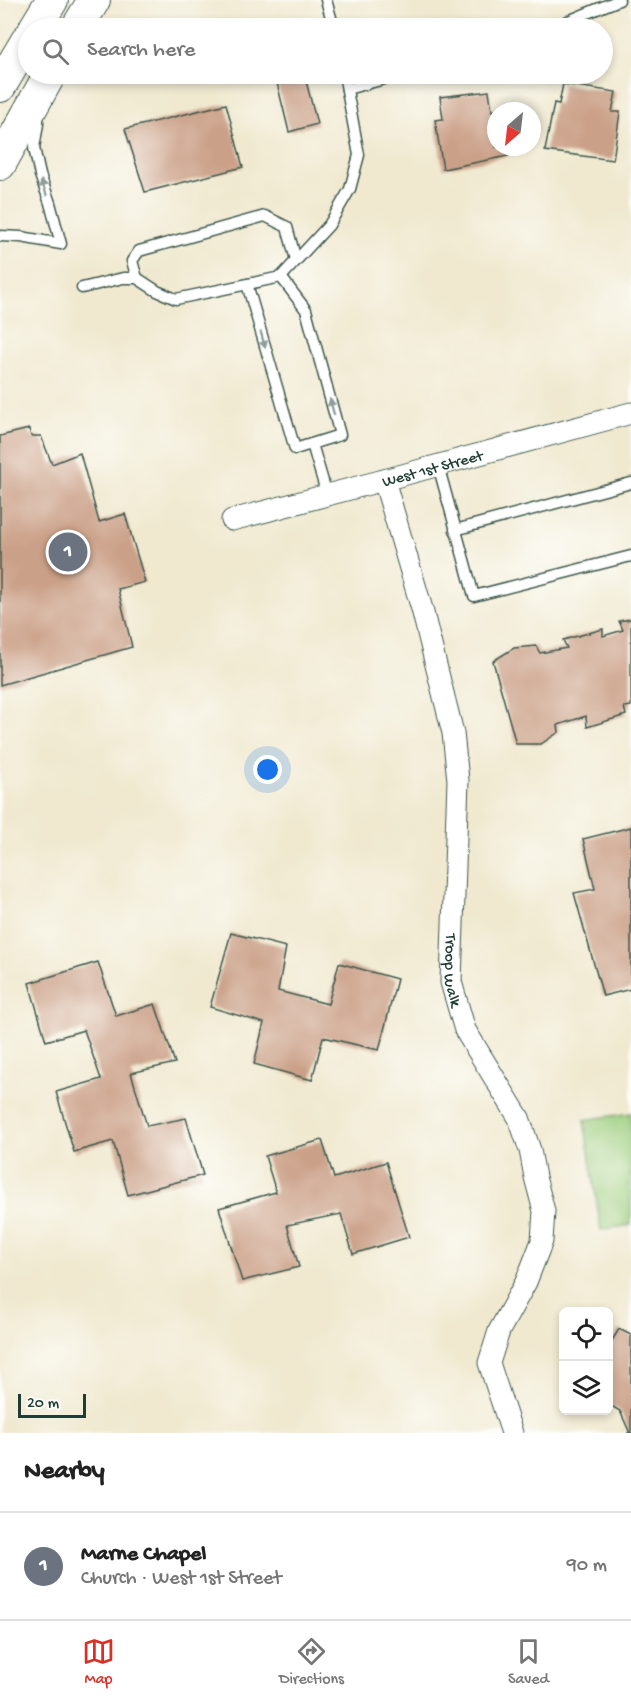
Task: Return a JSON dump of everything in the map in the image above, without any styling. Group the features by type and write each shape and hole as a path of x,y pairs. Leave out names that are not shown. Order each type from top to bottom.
{"main road":[{"path":"41,18 52,0"},
{"path":"83,18 94,0"},
{"path":"0,86 18,56"},
{"path":"0,164 43,86"}],"street":[{"name":"West 1st Street","path":"232,519 631,412"},
{"name":"Troop Walk","path":"384,480 422,609 453,733 458,780 451,982 465,1030 519,1118 530,1150 544,1211 542,1240 526,1282 499,1331 489,1363 512,1433"}],"lane":[{"path":"326,0 331,18"},
{"path":"574,18 618,0"},
{"path":"82,288 123,278 136,278 176,299 281,277 329,225 350,189 359,155 346,84"},
{"path":"347,89 366,84"},
{"path":"0,236 61,244 34,148 43,86"},
{"path":"136,278 132,261 139,251 265,216 287,227 296,260"},
{"path":"247,284 295,449 340,435 306,310 281,277"},
{"path":"312,444 327,495"},
{"path":"438,465 474,596 631,556"},
{"path":"455,530 631,483"}],"green space":[{"path":"631,1113 631,1225 601,1230 584,1120"}],"building":[{"path":"277,84 307,84 317,124 289,132"},
{"path":"563,84 616,92 612,112 620,112 613,160 545,151 554,103 559,104"},
{"path":"489,91 491,102 487,102 487,156 508,156 443,169 435,120 443,119 440,97"},
{"path":"226,104 243,167 145,192 125,129"},
{"path":"29,429 31,436 41,436 52,464 80,453 99,522 125,514 145,582 118,589 132,647 0,685 0,436"},
{"path":"631,619 631,706 624,707 626,715 587,727 586,716 558,725 559,732 541,744 516,744 493,661 514,648 536,646 540,653 567,648 563,640 603,629 603,636 623,630 619,621"},
{"path":"631,827 631,989 603,996 574,893 595,889 583,839"},
{"path":"231,933 286,947 278,991 328,1004 339,963 397,979 379,1050 323,1037 312,1080 254,1064 264,1023 210,1007"},
{"path":"98,962 116,1016 155,1004 175,1063 131,1073 147,1126 186,1118 203,1175 128,1195 113,1141 74,1152 56,1092 101,1079 84,1030 46,1041 29,983"},
{"path":"322,1140 334,1178 386,1162 409,1237 353,1254 341,1214 287,1225 299,1267 242,1281 219,1208 276,1192 265,1156"},
{"path":"619,1329 631,1335 631,1433 628,1433 620,1411 613,1407 613,1339"}],"place":[{"name":"Marne Chapel","path":"68,552"}]}
